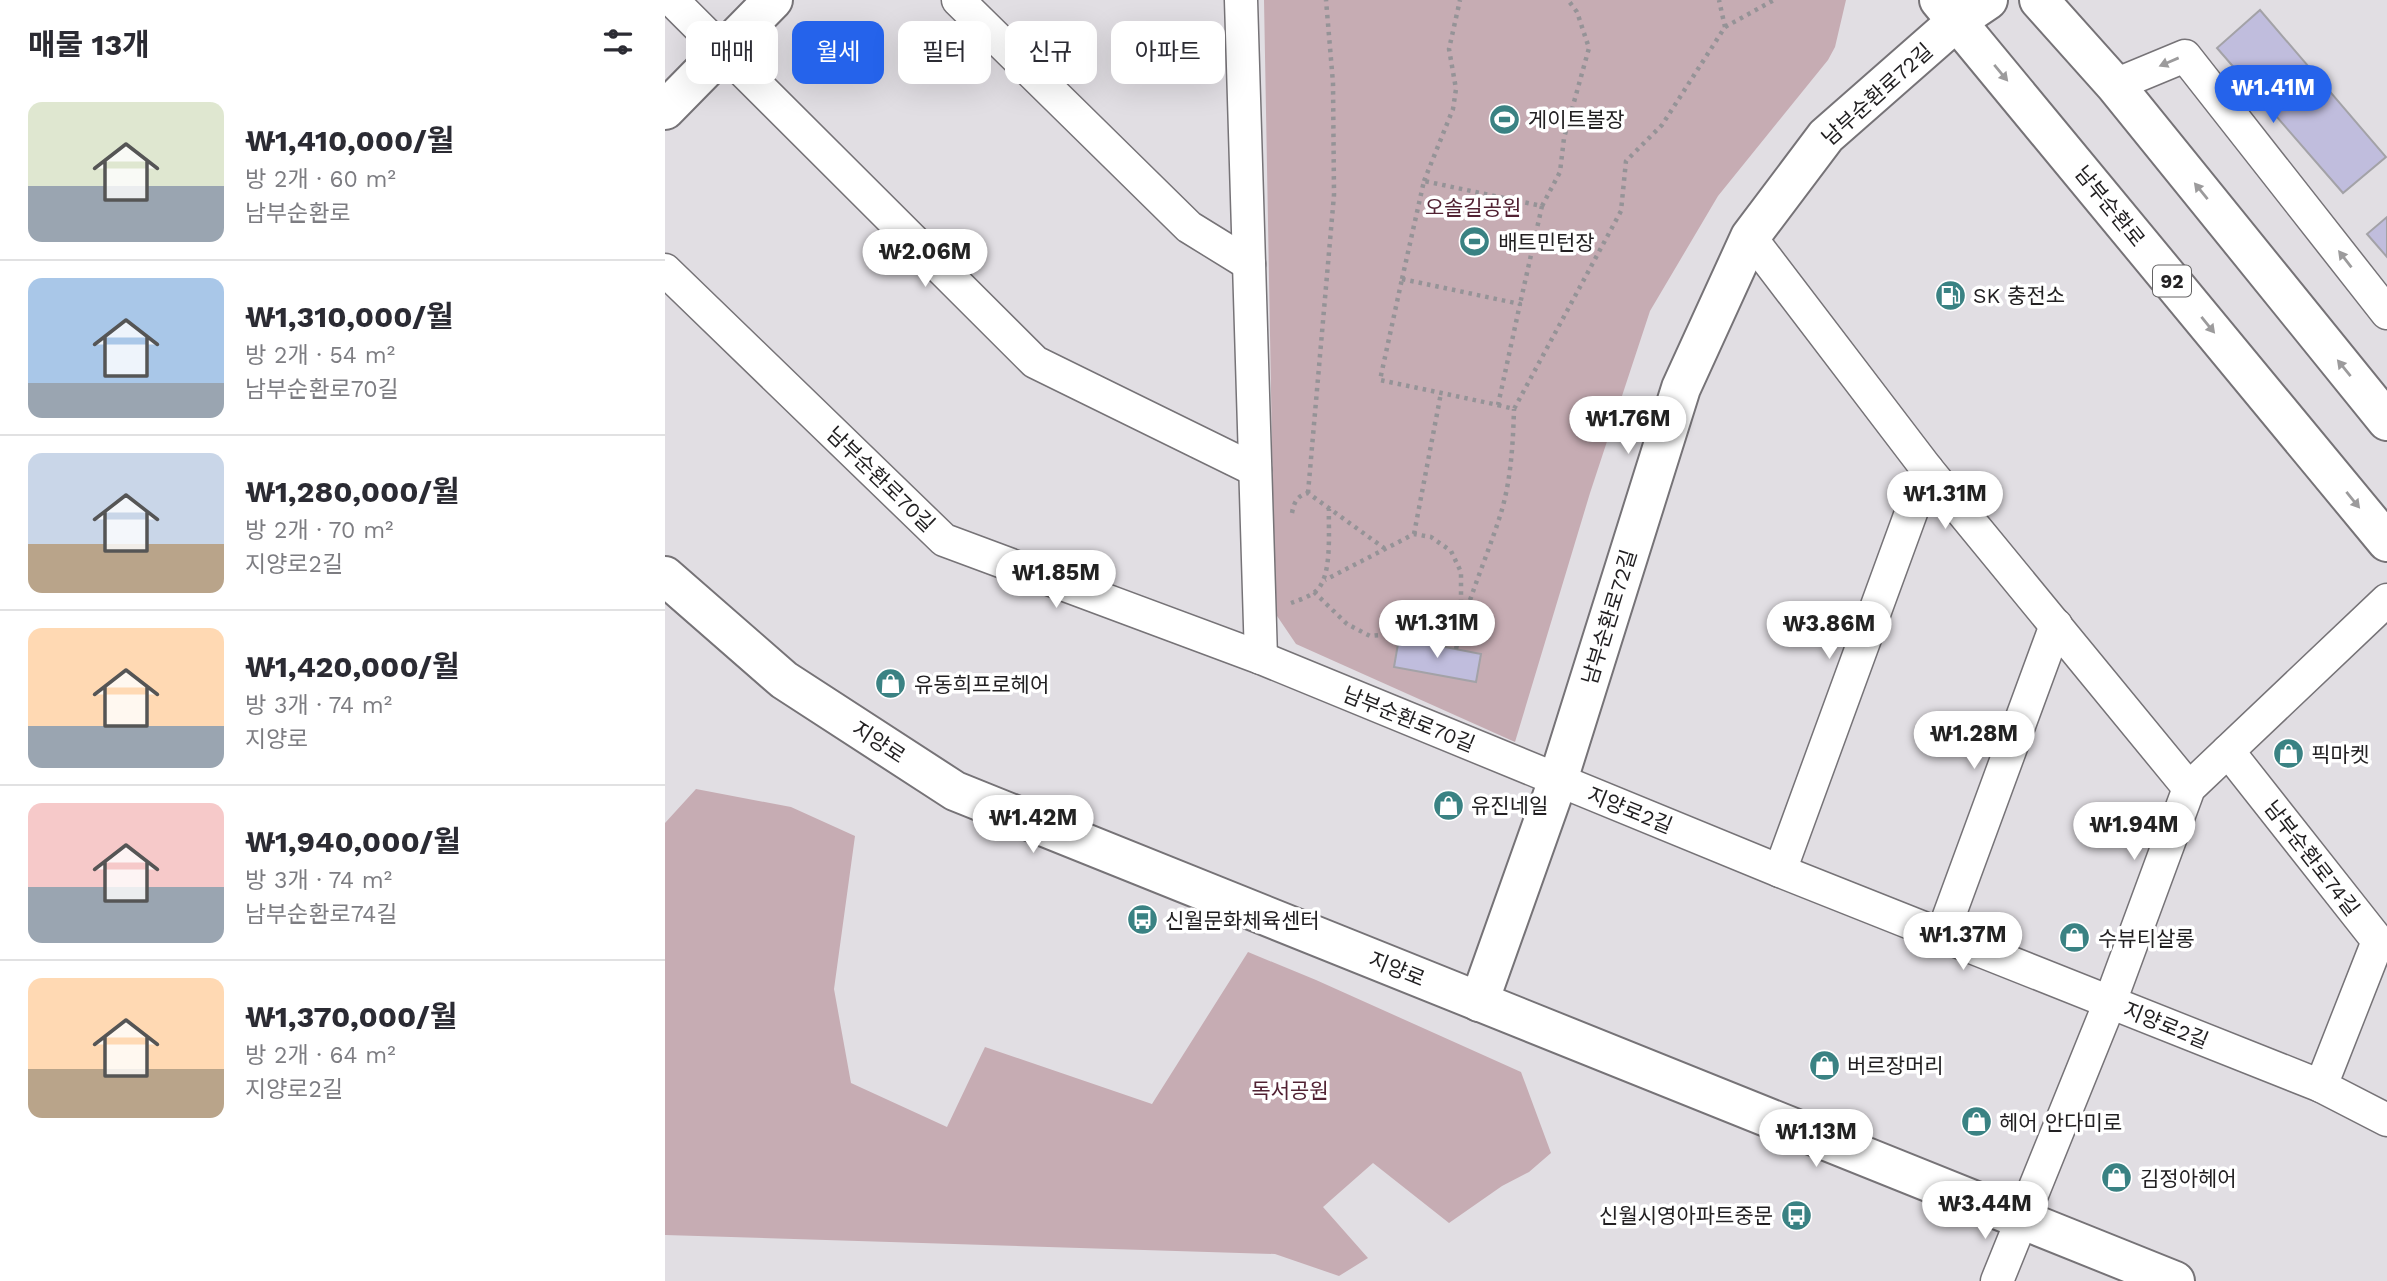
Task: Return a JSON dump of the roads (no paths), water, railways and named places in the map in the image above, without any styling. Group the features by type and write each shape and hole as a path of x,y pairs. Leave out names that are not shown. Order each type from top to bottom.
{"main road":[{"path":"752,21 773,0"},
{"path":"2039,0 2115,85 2387,421"},
{"name":"남부순환로72길","path":"1479,1002 1558,780 1681,388 1750,237 1826,136 1961,7"},
{"name":"남부순환로","path":"1961,7 2387,542"},
{"path":"665,110 691,84"},
{"name":"지양로","path":"665,576 784,680 954,791 2175,1281"}],"street":[{"path":"672,0 693,21"},
{"path":"958,0 1189,227 1249,264"},
{"path":"1241,0 1261,658"},
{"path":"2115,85 2185,56 2387,313"},
{"path":"756,84 1035,362 1255,470"},
{"path":"1750,237 1927,469 2189,788"},
{"name":"남부순환로70길","path":"665,270 944,540 1261,658 1558,780"},
{"path":"1780,871 1927,469"},
{"path":"1997,1281 2110,1002 2189,788 2387,600"},
{"path":"1941,935 2056,625"},
{"name":"남부순환로74길","path":"2228,751 2378,942 2321,1086"},
{"name":"지양로2길","path":"1558,780 2321,1086 2387,1120"}],"place":[{"name":"게이트볼장","path":"1505,119"},
{"name":"배트민턴장","path":"1475,242"},
{"name":"SK 충전소","path":"1950,295"},
{"name":"유동희프로헤어","path":"891,684"},
{"name":"픽마켓","path":"2288,754"},
{"name":"유진네일","path":"1448,805"},
{"name":"신월문화체육센터","path":"1142,920"},
{"name":"수뷰티살롱","path":"2075,938"},
{"name":"버르장머리","path":"1824,1065"},
{"name":"헤어 안다미로","path":"1976,1122"},
{"name":"김정아헤어","path":"2117,1178"},
{"name":"신월시영아파트중문","path":"1796,1215"}],"park label":[{"name":"오솔길공원","path":"1473,207"},
{"name":"독서공원","path":"1290,1090"}]}
